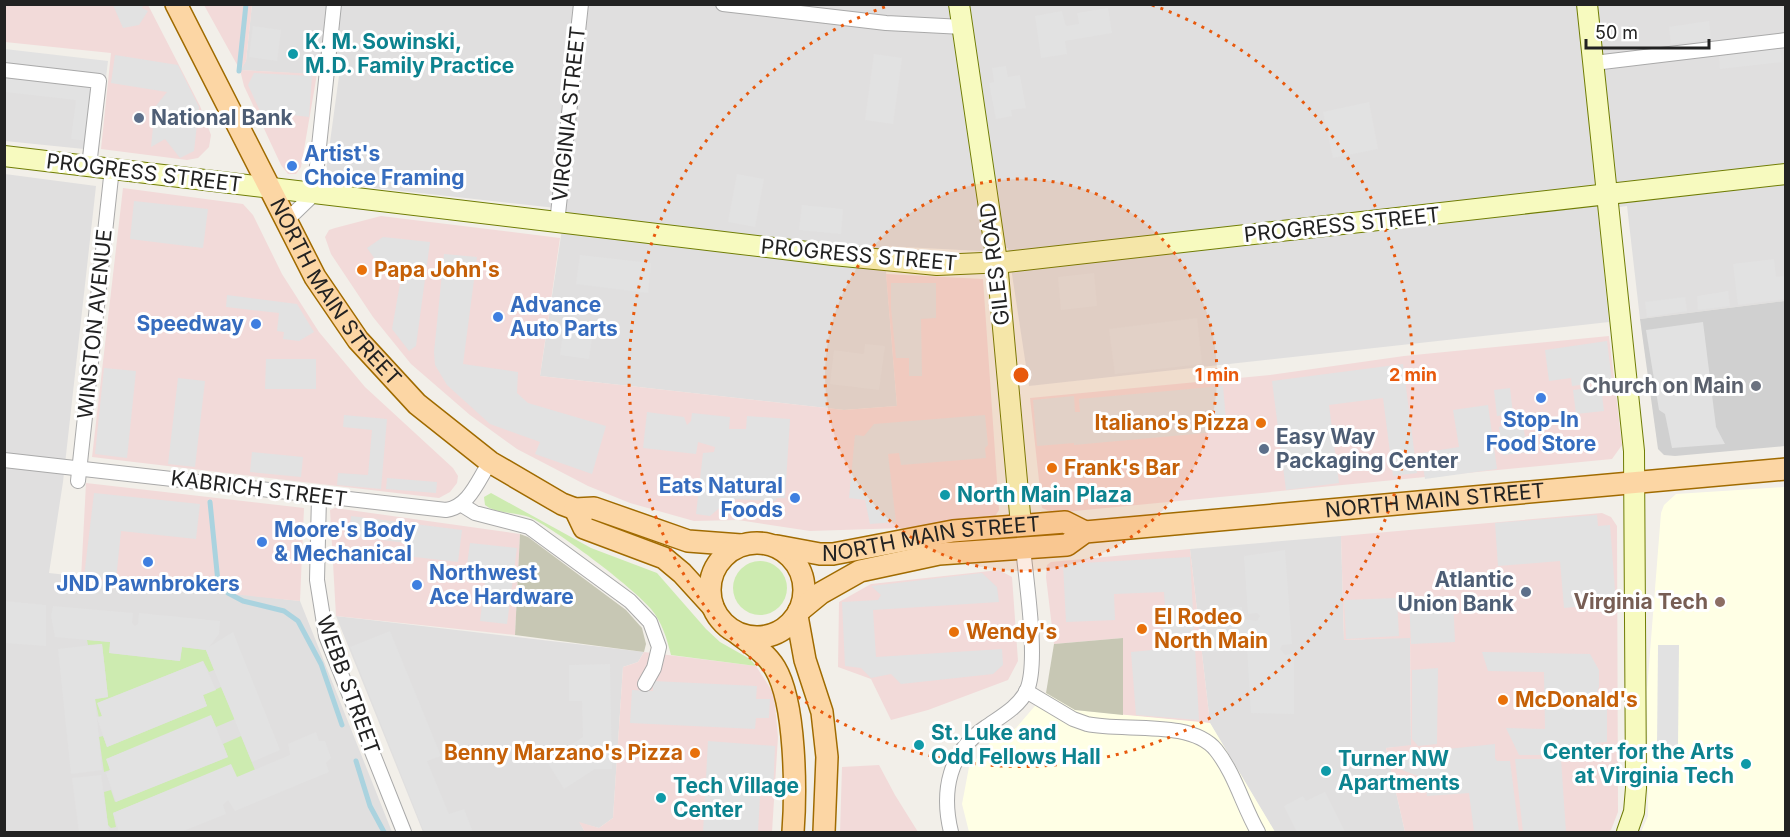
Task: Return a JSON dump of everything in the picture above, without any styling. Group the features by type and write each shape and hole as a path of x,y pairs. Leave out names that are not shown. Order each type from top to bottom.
{"main road":[{"name":"NORTH MAIN STREET","path":"176,4 302,255 335,309 398,386 433,419 490,462 575,510 584,528 664,558 682,573 713,607"},
{"name":"NORTH MAIN STREET","path":"798,614 821,593 860,571 939,554 1067,545 1085,532 1785,468"},
{"name":"NORTH MAIN STREET","path":"575,510 594,508 700,543 741,545"},
{"name":"NORTH MAIN STREET","path":"777,546 820,554 833,554 953,531 1065,522 1085,532"},
{"path":"985,550 1015,534 1021,525"},
{"path":"732,630 749,636 764,637 783,630 798,614 805,594 803,578 798,565 777,546 760,542 741,545 725,555 712,576 710,590 713,607 718,617 732,630 771,661 784,688 792,760 793,832"},
{"path":"798,614 805,660 822,712 827,757 824,832"}],"street":[{"path":"285,221 314,194 334,4"},
{"name":"VIRGINIA STREET","path":"557,223 581,4"},
{"path":"723,4 886,23 963,27"},
{"name":"GILES ROAD","path":"959,4 997,262 1021,525"},
{"path":"1587,4 1634,451 1636,788 1634,812 1627,832"},
{"path":"1594,63 1785,40"},
{"path":"4,70 99,81 89,166"},
{"name":"PROGRESS STREET","path":"4,156 557,223 938,265 997,262 1785,174"},
{"name":"WINSTON AVENUE","path":"79,475 112,168"},
{"name":"KABRICH STREET","path":"4,460 79,475 319,496 446,510 462,504"},
{"path":"490,462 462,504 476,513 529,527 630,601 650,622 659,647 654,668 645,684"},
{"name":"WEBB STREET","path":"319,496 317,580 326,636 404,832"},
{"path":"951,832 946,796 951,770 970,740 1003,716 1026,692 1030,680 1031,649 1023,548"},
{"path":"1026,692 1073,719 1087,724 1182,732 1203,739 1218,752 1258,832"}],"shaded area":[{"path":"252,4 1785,5 1785,301 1640,319 1627,206 1598,210 1609,322 1029,386 1008,248 980,251 884,246 897,406 844,410 540,376 565,209 330,183 326,174 339,76 240,70 246,61"},
{"path":"5,5 148,5 200,106 211,135 209,147 198,158 187,160 101,149 111,53 5,42"},
{"path":"113,5 144,5 142,8 148,11 139,25 123,28"},
{"path":"204,5 252,5 246,61 241,70 317,74 301,167 296,174 288,174 281,165 244,86 240,70"},
{"path":"1108,8 1112,33 1065,41 1067,54 1041,58 1035,16 1062,11 1066,26 1079,24 1077,13"},
{"path":"1709,21 1711,39 1671,44 1669,27"},
{"path":"253,26 281,30 277,61 249,57"},
{"path":"1780,48 1782,62 1720,69 1719,54"},
{"path":"5,49 108,61 98,142 71,139 76,100 5,92"},
{"path":"874,54 902,58 893,124 865,120"},
{"path":"115,55 178,65 199,107 194,151 180,158 165,139 151,147 155,107 167,92 111,83"},
{"path":"1006,66 1008,77 1020,75 1026,108 1011,110 1012,116 996,119 989,83 994,82 992,68"},
{"path":"254,73 312,76 309,117 260,111 248,85"},
{"path":"5,80 91,89 84,149 5,141"},
{"path":"1369,102 1378,149 1333,158 1323,112"},
{"path":"5,174 96,186 63,482 49,573 300,601 392,832 5,832"},
{"path":"737,174 764,179 755,227 728,222"},
{"path":"123,188 243,204 253,215 282,274 319,332 365,387 453,468 458,476 457,483 450,492 439,498 92,457"},
{"path":"134,201 208,209 203,248 130,239"},
{"path":"802,205 843,209 841,234 799,230"},
{"path":"381,216 560,238 540,376 844,410 897,406 886,274 983,279 999,510 994,518 904,528 810,531 738,520 694,521 630,503 588,486 517,449 470,415 411,364 373,317 331,254 325,237 329,230"},
{"path":"383,237 430,242 416,346 409,351 392,329 401,278 397,272 388,277 367,248"},
{"path":"444,254 477,257 463,364 518,372 517,393 528,403 606,426 592,474 535,454 540,442 490,424 447,385 435,365 434,352"},
{"path":"580,255 651,263 648,293 576,284"},
{"path":"1774,259 1776,277 1785,276 1785,299 1738,305 1733,264"},
{"path":"1094,273 1097,306 1061,310 1058,277"},
{"path":"891,283 936,283 936,318 921,319 922,376 909,376 909,358 896,358"},
{"path":"1728,291 1730,306 1698,310 1697,296"},
{"path":"227,295 297,304 314,332 299,341 283,339 284,332 277,331 279,313 226,307"},
{"path":"1685,297 1687,311 1647,317 1645,302"},
{"path":"1785,301 1785,446 1675,456 1664,455 1658,449 1640,319"},
{"path":"1197,318 1202,364 1115,374 1109,329"},
{"path":"1703,322 1716,427 1725,444 1672,448 1665,414 1659,410 1646,330"},
{"path":"564,326 593,330 589,359 560,355"},
{"path":"1609,336 1622,445 1612,459 1054,513 1042,508 1030,398 1270,375 1404,356"},
{"path":"1607,341 1612,381 1572,386 1571,378 1549,381 1545,350"},
{"path":"865,344 885,346 879,390 830,384 834,350 864,354"},
{"path":"266,359 316,359 316,389 265,389"},
{"path":"1403,364 1417,473 1393,476 1383,398 1329,405 1339,483 1286,490 1272,381"},
{"path":"104,368 136,371 127,458 95,454"},
{"path":"178,378 205,381 195,467 168,464"},
{"path":"1223,386 1227,431 1074,445 1074,443 1037,446 1033,400 1074,396 1075,412 1080,412 1079,399"},
{"path":"1601,387 1604,411 1576,414 1573,390"},
{"path":"1510,388 1513,414 1497,416 1494,390"},
{"path":"1488,405 1497,469 1425,479 1421,453 1459,447 1453,410"},
{"path":"647,412 684,417 687,425 691,421 692,413 730,417 729,429 746,429 747,416 790,419 785,498 777,498 775,501 730,499 710,516 696,514 703,453 714,452 715,447 698,442 696,454 643,448"},
{"path":"344,415 387,419 381,489 337,485 338,473 368,475 372,430 343,427"},
{"path":"985,415 988,445 985,448 986,458 901,465 899,453 888,454 896,522 870,524 865,500 849,498 855,435 864,436 874,424"},
{"path":"1523,423 1527,452 1503,455 1499,427"},
{"path":"252,452 303,457 301,477 250,472"},
{"path":"387,478 437,482 436,493 386,489"},
{"path":"86,483 304,508 300,601 81,579"},
{"name":"Virginia Tech","path":"1785,487 1785,832 1641,832 1648,816 1647,690 1661,513 1664,505 1676,494"},
{"path":"94,493 200,504 196,539 121,531 116,580 84,577"},
{"path":"335,508 520,534 515,635 336,616 330,510"},
{"path":"1602,513 1611,517 1617,526 1618,812 1611,830 1608,832 1405,832 1386,748 1411,745 1410,638 1344,640 1341,536"},
{"path":"1597,515 1598,526 1610,525 1616,603 1564,608 1560,561 1498,566 1495,523"},
{"path":"351,516 462,530 458,562 406,556 407,543 349,536"},
{"path":"520,534 528,537 626,610 642,628 646,644 644,652 515,635"},
{"path":"1341,536 1344,640 1410,637 1411,746 1386,748 1405,832 1275,832 1210,723 1190,549"},
{"path":"470,543 517,548 507,624 480,621 487,567 467,565"},
{"path":"1190,549 1210,723 1123,715 1123,638 1054,644 1046,577 1047,565 1051,562"},
{"path":"1285,550 1292,644 1282,645 1280,649 1285,655 1294,653 1294,714 1251,713 1247,648 1258,646 1258,639 1245,639 1244,650 1207,652 1204,610 1242,607 1243,619 1257,621 1260,616 1257,613 1248,614 1244,556"},
{"path":"1190,557 1199,720 1136,715 1131,652 1163,649 1161,607 1165,607 1164,592 1114,594 1115,620 1066,622 1063,564"},
{"path":"999,570 1012,577 1018,661 1008,680 928,710 891,720 871,679 838,667 839,602 871,584"},
{"path":"982,573 997,587 999,602 873,610 876,657 1002,649 1003,665 993,674 901,684 891,674 871,678 861,668 845,666 842,602 878,600 881,595 871,586"},
{"path":"1453,596 1455,642 1411,644 1409,598"},
{"path":"1397,598 1399,636 1346,639 1344,600"},
{"path":"4,601 46,605 46,646 5,643"},
{"path":"53,606 133,613 132,623 135,626 138,624 139,613 220,621 219,634 209,647 233,632 280,750 252,762 206,650 182,647 180,661 109,653 110,642 55,637 51,616"},
{"path":"336,616 644,652 638,662 623,667 613,818 599,828 580,823 585,832 423,832"},
{"path":"390,631 441,756 427,761 449,814 464,809 473,832 424,832 350,647"},
{"path":"1123,638 1123,715 1075,710 1046,693 1054,644"},
{"path":"102,644 108,697 95,699 97,717 102,716 97,703 203,661 216,690 203,695 207,706 107,747 97,718 102,770 71,774 58,649"},
{"path":"1658,645 1679,645 1678,748 1657,747"},
{"path":"644,652 756,666 774,694 778,737 772,832 585,832 579,822 599,828 613,818 623,667 638,662"},
{"path":"1482,652 1590,654 1599,670 1599,687 1595,696 1607,700 1607,742 1596,743 1600,755 1519,755 1506,728 1545,729 1544,672 1488,671"},
{"path":"610,664 612,769 595,769 564,789 546,760 583,737 582,701 569,701 569,665"},
{"path":"1438,668 1437,744 1418,746 1412,739 1412,670"},
{"path":"653,681 757,686 756,699 770,699 769,718 756,718 755,729 630,723 632,690 653,691"},
{"path":"1046,693 1075,710 1210,723 1275,832 969,832 962,804 969,767 990,743 1016,728"},
{"path":"211,715 228,757 116,802 106,773 110,770 106,759"},
{"path":"316,732 319,741 325,741 331,758 326,763 329,772 235,811 228,800 223,805 226,814 181,832 119,832 113,813 231,764 237,777 290,755 288,744"},
{"path":"708,741 775,746 773,795 760,796 758,832 703,832"},
{"path":"1495,744 1497,761 1510,761 1519,832 1474,832 1469,793 1427,796 1425,779 1400,769 1400,754"},
{"path":"1515,759 1561,759 1566,832 1523,832"},
{"path":"879,765 918,832 840,832 842,767"},
{"path":"101,775 109,832 79,832 72,778"},
{"path":"1325,792 1345,832 1297,832 1284,806 1303,796 1306,801"}],"green space":[{"path":"491,493 591,548 657,573 706,629 720,642 750,659 756,666 671,655 658,619 642,599 593,559 541,523 524,515 489,508 485,505 484,497"},
{"path":"755,561 765,561 775,565 783,573 787,588 783,603 775,611 765,615 755,615 745,611 737,603 733,593 733,583 737,573 745,565"},
{"path":"87,640 111,642 110,653 180,661 182,647 206,650 214,670 209,672 203,661 98,703 102,716 99,718 95,699 108,697 102,644 88,645"},
{"path":"221,687 235,719 216,727 211,716 107,759 110,770 104,772 99,737 103,736 107,747 207,706 203,695"},
{"path":"241,736 255,770 236,778 231,765 113,813 116,827 111,828 108,825 104,792 111,790 115,802 228,757 223,744"}],"waterway":[{"path":"239,71 246,4"},
{"path":"210,502 218,582 228,593 243,601 284,611 298,621 321,664 342,725"},
{"path":"356,761 370,806 384,832"}],"place":[{"name":"K. M. Sowinski, M.D. Family Practice","path":"293,54"},
{"name":"National Bank","path":"139,118"},
{"name":"Artist's Choice Framing","path":"292,166"},
{"name":"Papa John's","path":"362,270"},
{"name":"Advance Auto Parts","path":"498,317"},
{"name":"Speedway","path":"256,324"},
{"name":"Church on Main","path":"1756,386"},
{"name":"Stop-In Food Store","path":"1541,398"},
{"name":"Italiano's Pizza","path":"1261,423"},
{"name":"Easy Way Packaging Center","path":"1264,449"},
{"name":"Frank's Bar","path":"1052,468"},
{"name":"North Main Plaza","path":"945,495"},
{"name":"Eats Natural Foods","path":"795,498"},
{"name":"Moore's Body & Mechanical","path":"262,542"},
{"name":"JND Pawnbrokers","path":"148,562"},
{"name":"Northwest Ace Hardware","path":"417,585"},
{"name":"Atlantic Union Bank","path":"1526,592"},
{"name":"Virginia Tech","path":"1720,602"},
{"name":"El Rodeo North Main","path":"1142,629"},
{"name":"Wendy's","path":"954,632"},
{"name":"McDonald's","path":"1503,700"},
{"name":"St. Luke and Odd Fellows Hall","path":"919,745"},
{"name":"Benny Marzano's Pizza","path":"695,753"},
{"name":"Center for the Arts at Virginia Tech","path":"1746,764"},
{"name":"Turner NW Apartments","path":"1326,771"},
{"name":"Tech Village Center","path":"661,798"}]}
